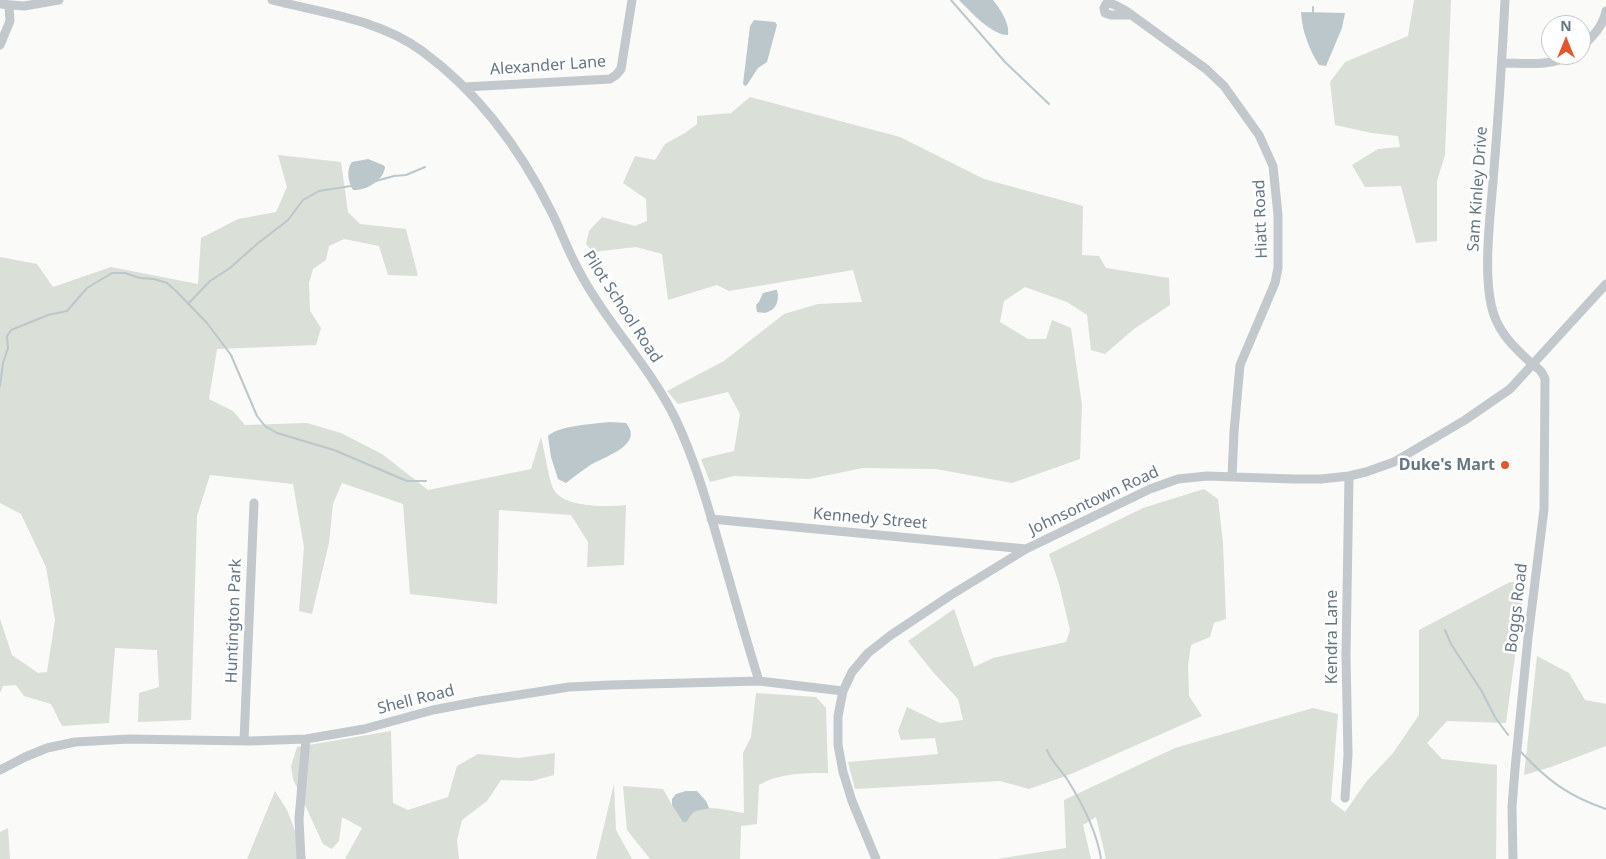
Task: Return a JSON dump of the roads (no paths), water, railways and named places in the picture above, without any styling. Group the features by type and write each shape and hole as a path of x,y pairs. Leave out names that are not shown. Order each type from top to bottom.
{"street":[{"path":"0,45 10,21 4,5 24,6 59,0"},
{"name":"Pilot School Road","path":"272,0 365,22 393,33 421,50 465,87 489,114 512,145 552,212 578,271 669,407 676,421 690,453 759,681"},
{"name":"Alexander Lane","path":"465,87 610,78 616,76 621,69 632,0"},
{"name":"Sam Kinley Drive","path":"1505,0 1490,228 1489,289 1493,312 1500,330 1508,341 1533,364"},
{"path":"1591,38 1604,21 1606,11"},
{"name":"Hiatt Road","path":"1130,14 1206,69 1224,86 1259,135 1268,152 1275,173 1278,215 1278,268 1275,283 1240,365 1232,477"},
{"path":"1502,63 1541,62"},
{"name":"Johnsontown Road","path":"876,859 852,801 843,772 838,745 838,716 843,691 852,672 868,652 951,595 1026,549 1150,489 1178,479 1192,477 1312,479 1349,476 1388,465 1434,440 1481,410 1510,388 1606,284"},
{"name":"Boggs Road","path":"1513,859 1512,807 1515,769 1528,638 1544,509 1545,378 1540,369 1533,364"},
{"name":"Kendra Lane","path":"1345,798 1348,755 1346,655 1349,476"},
{"name":"Huntington Park","path":"244,741 254,502"},
{"name":"Kennedy Street","path":"711,519 1026,549"},
{"name":"Shell Road","path":"0,770 47,748 75,742 129,739 244,741 306,739 364,729 433,710 480,700 569,687 610,684 759,681 843,691"},
{"path":"301,859 299,819 306,739"}],"waterway":[{"path":"951,0 1005,62 1049,104"},
{"path":"1313,7 1313,12"},
{"path":"376,181 406,175 425,167"},
{"path":"188,304 210,281 230,268 288,220 303,200 319,191 351,186"},
{"path":"0,386 3,363 8,348 7,336 11,330 48,315 67,311 87,288 112,273 125,273 140,278 154,279 167,283 207,323 231,355 257,416 265,426 277,433 334,450 407,481 426,481"},
{"path":"1445,630 1451,644 1508,735"},
{"path":"1047,750 1067,779 1083,808 1096,838 1101,859"},
{"path":"1521,752 1549,779 1569,793 1606,809"}],"place":[{"name":"Duke's Mart","path":"1505,465"}]}
